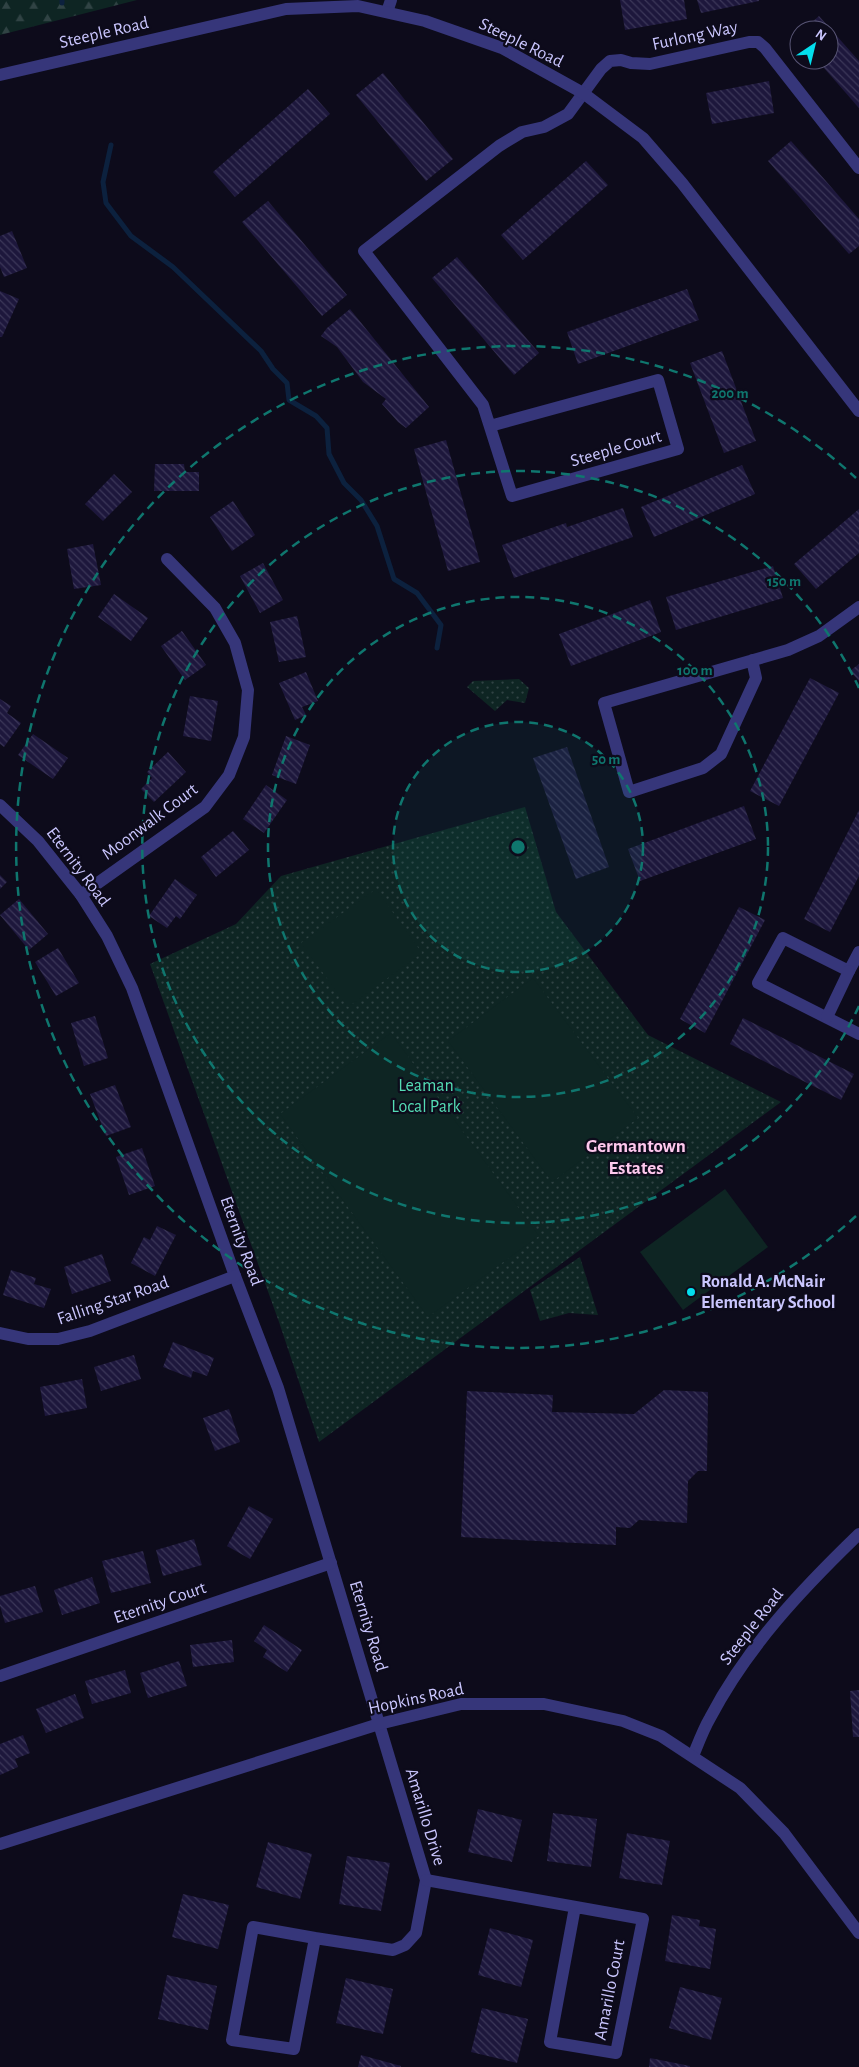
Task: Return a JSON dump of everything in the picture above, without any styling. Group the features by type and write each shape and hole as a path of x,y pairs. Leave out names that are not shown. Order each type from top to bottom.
{"street":[{"name":"Steeple Road","path":"0,75 286,10 358,6 389,6 425,21 502,48 583,93 643,138 682,182 859,411"},
{"name":"Furlong Way","path":"583,93 601,69 610,61 621,60 631,63 650,64 749,42 758,42 859,168"},
{"name":"Steeple Court","path":"490,426 658,380 678,449 512,496 483,405 364,251 499,146 522,132 544,128 568,114 583,93"},
{"name":"Moonwalk Court","path":"81,895 204,807 229,775 244,736 248,690 235,642 215,608 166,559"},
{"path":"752,660 756,678 721,754 703,768 629,792 604,703 752,660 788,650 820,636 859,606"},
{"name":"Eternity Road","path":"0,805 38,841 81,895 107,936 132,988 235,1276 278,1388 379,1724"},
{"path":"849,971 783,938 758,983 859,1034"},
{"path":"827,1017 859,952"},
{"name":"Falling Star Road","path":"0,1333 28,1339 58,1339 90,1330 235,1276"},
{"name":"Steeple Road","path":"693,1756 710,1718 741,1667 775,1621 814,1578 859,1534"},
{"name":"Eternity Court","path":"0,1676 331,1562"},
{"name":"Hopkins Road","path":"0,1844 379,1724 461,1704 544,1704 623,1721 660,1736 740,1788 784,1833 859,1933"},
{"name":"Amarillo Drive","path":"315,1938 294,2049 232,2040 253,1927 392,1950 405,1945 416,1933 426,1880 379,1724"},
{"name":"Amarillo Court","path":"426,1880 643,1919 616,2053 550,2042 575,1907"}],"green space":[{"path":"0,0 137,0 0,35"},
{"path":"519,679 529,688 525,703 507,700 495,711 467,687 473,681"},
{"name":"Leaman Local Park","path":"525,807 556,912 648,1035 781,1102 319,1442 279,1322 150,964 236,924 281,876"},
{"path":"376,889 422,953 348,1007 301,943"},
{"path":"533,978 638,1118 552,1182 448,1041"},
{"path":"391,1033 539,1236 428,1317 280,1114"},
{"path":"725,1189 768,1247 683,1310 640,1252"},
{"path":"580,1257 598,1315 569,1313 540,1321 530,1290"}],"building":[{"path":"620,0 684,0 687,19 625,30"},
{"path":"697,0 759,0 759,1 701,13"},
{"path":"819,16 823,20 814,20"},
{"path":"839,38 859,61 859,108 826,70 839,70"},
{"path":"383,73 453,159 426,181 356,95"},
{"path":"769,81 774,113 712,124 706,93"},
{"path":"308,89 330,114 235,197 213,172"},
{"path":"791,141 859,219 859,246 849,254 768,161"},
{"path":"586,161 608,185 523,260 501,235"},
{"path":"268,201 347,295 322,316 242,222"},
{"path":"12,231 27,268 4,277 0,267 0,236"},
{"path":"457,257 539,353 514,375 432,278"},
{"path":"687,289 699,320 578,364 567,332"},
{"path":"0,291 19,299 2,337 0,337"},
{"path":"350,309 429,407 406,428 382,404 386,399 363,382 337,347 321,336 327,328"},
{"path":"722,351 756,441 724,453 690,363"},
{"path":"446,440 480,562 448,571 414,449"},
{"path":"155,464 184,464 185,472 199,472 199,491 154,491"},
{"path":"742,465 755,494 654,537 641,507"},
{"path":"114,474 132,492 103,521 85,504"},
{"path":"233,501 255,535 232,551 210,517"},
{"path":"623,508 633,537 514,578 502,545 566,523 567,527"},
{"path":"859,509 859,553 816,589 794,564"},
{"path":"93,544 101,585 74,589 67,549"},
{"path":"263,563 283,600 260,613 240,576"},
{"path":"773,566 783,598 676,630 666,597"},
{"path":"114,594 148,618 131,641 98,617"},
{"path":"650,600 661,632 571,666 559,634"},
{"path":"297,616 306,657 279,662 270,622"},
{"path":"182,631 206,665 185,680 161,646"},
{"path":"859,664 859,681 850,671"},
{"path":"306,672 318,701 302,707 306,715 295,720 279,683"},
{"path":"810,678 839,693 779,806 750,791"},
{"path":"190,696 218,701 211,741 183,736"},
{"path":"0,699 11,706 7,713 21,723 4,747 0,744"},
{"path":"33,734 68,758 53,779 18,755"},
{"path":"286,736 310,745 296,784 272,775"},
{"path":"567,747 609,867 576,879 533,758"},
{"path":"168,752 186,772 154,802 141,789 152,778 147,772"},
{"path":"266,785 287,800 264,833 243,819"},
{"path":"744,806 756,839 640,881 628,849"},
{"path":"859,810 859,876 830,932 804,919"},
{"path":"233,831 249,850 216,877 201,857"},
{"path":"0,875 7,882 0,889"},
{"path":"175,879 197,895 180,919 176,916 167,928 149,916"},
{"path":"19,899 48,934 29,950 0,915"},
{"path":"739,907 765,920 705,1033 680,1019"},
{"path":"58,948 79,983 56,996 35,962"},
{"path":"95,1016 108,1058 84,1066 71,1023"},
{"path":"743,1018 854,1074 841,1100 730,1044"},
{"path":"115,1085 131,1127 106,1136 90,1094"},
{"path":"142,1148 155,1186 129,1195 116,1157"},
{"path":"157,1226 176,1235 155,1276 131,1263 144,1237 150,1240"},
{"path":"102,1254 111,1281 72,1294 64,1267"},
{"path":"11,1270 36,1278 34,1284 51,1289 44,1308 3,1295"},
{"path":"173,1342 214,1358 207,1376 193,1371 191,1378 163,1367"},
{"path":"134,1355 141,1379 101,1391 94,1367"},
{"path":"82,1379 87,1408 45,1416 40,1387"},
{"path":"664,1390 708,1392 707,1471 698,1471 688,1481 687,1523 639,1520 630,1528 616,1527 616,1545 461,1537 467,1391 553,1395 552,1412 634,1414"},
{"path":"229,1409 240,1442 215,1451 203,1418"},
{"path":"249,1506 273,1519 250,1559 227,1546"},
{"path":"194,1539 202,1565 163,1576 156,1550"},
{"path":"143,1551 151,1583 111,1593 102,1561"},
{"path":"92,1577 100,1603 62,1615 54,1590"},
{"path":"35,1586 43,1612 5,1623 0,1606 0,1596"},
{"path":"264,1625 302,1650 287,1672 263,1657 267,1650 254,1641"},
{"path":"232,1640 234,1662 193,1667 190,1645"},
{"path":"179,1661 187,1686 148,1698 140,1673"},
{"path":"125,1670 131,1693 92,1704 85,1681"},
{"path":"859,1690 859,1737 853,1737 850,1691"},
{"path":"75,1694 84,1718 46,1733 36,1709"},
{"path":"23,1735 30,1753 15,1759 18,1767 0,1775 0,1744"},
{"path":"478,1809 522,1820 512,1862 468,1852"},
{"path":"553,1813 597,1819 591,1867 547,1861"},
{"path":"627,1833 670,1841 662,1885 619,1878"},
{"path":"268,1842 312,1854 300,1899 256,1887"},
{"path":"347,1856 390,1863 381,1911 339,1904"},
{"path":"183,1894 229,1905 218,1949 172,1937"},
{"path":"672,1915 700,1920 699,1926 716,1929 710,1969 665,1961"},
{"path":"490,1928 533,1940 521,1987 478,1975"},
{"path":"167,1975 217,1986 208,2030 158,2019"},
{"path":"346,1978 393,1989 383,2034 336,2023"},
{"path":"680,1987 722,1998 711,2040 669,2028"},
{"path":"482,2008 528,2019 517,2063 471,2052"},
{"path":"361,2055 401,2066 401,2067 358,2067"},
{"path":"650,2058 690,2066 690,2067 649,2067"}],"waterway":[{"path":"111,145 103,182 106,203 131,236 173,267 261,351 273,369 287,383 289,400 316,416 327,428 329,454 344,483 361,500 377,526 394,579 417,593 441,625 437,648"}],"place":[{"name":"Ronald A. McNair Elementary School","path":"691,1292"}],"district":[{"name":"Germantown Estates","path":"636,1157"}]}
